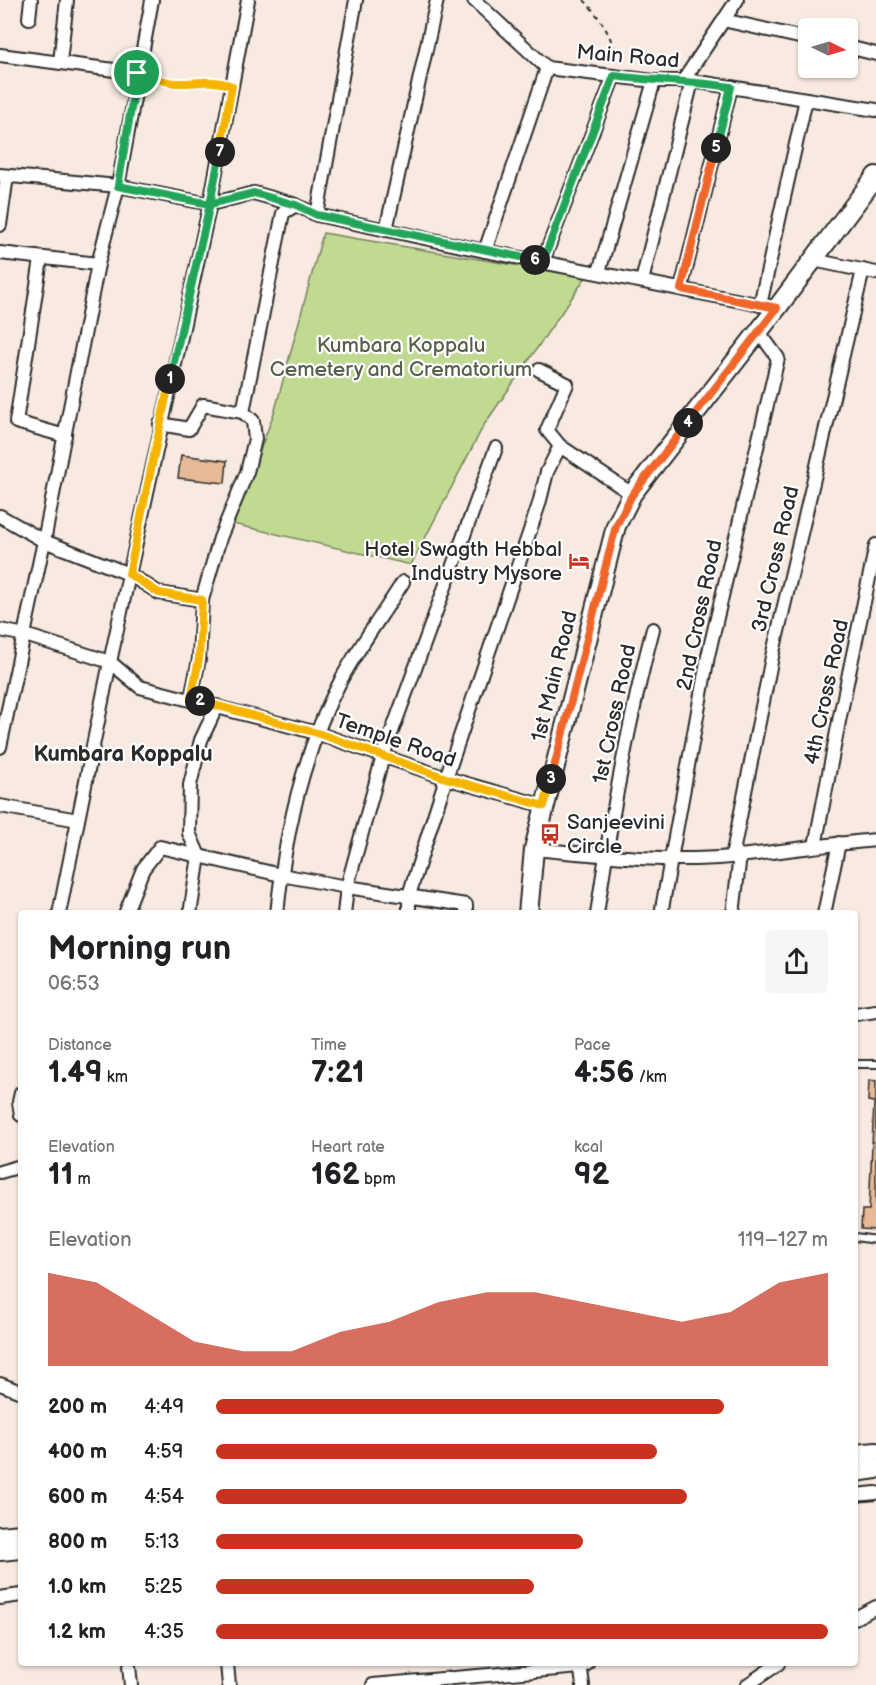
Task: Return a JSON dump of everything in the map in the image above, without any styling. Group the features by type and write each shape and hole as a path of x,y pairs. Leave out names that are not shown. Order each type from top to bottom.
{"street":[{"path":"29,18 31,0"},
{"path":"60,62 67,0"},
{"path":"0,747 44,542 98,264 118,186 152,0"},
{"path":"60,910 160,424 210,204 248,0"},
{"path":"317,215 356,0"},
{"path":"386,230 437,0"},
{"name":"Main Road","path":"474,0 547,68 654,81 688,81 876,110"},
{"path":"642,281 688,81 736,0"},
{"path":"723,20 798,37"},
{"path":"858,50 876,54"},
{"path":"0,56 137,73"},
{"path":"485,251 547,68"},
{"path":"543,261 614,76"},
{"path":"599,272 654,81"},
{"path":"681,289 731,87"},
{"path":"0,225 3,176 118,186 210,204 254,193 296,205 317,215 769,307 806,99"},
{"name":"1st Main Road","path":"528,910 534,849 616,526 632,495 759,332 769,307 813,260 876,176"},
{"path":"243,412 283,213 296,205"},
{"path":"0,253 98,264"},
{"path":"41,259 16,422 65,436"},
{"path":"813,260 876,273"},
{"name":"3rd Cross Road","path":"733,910 736,856 775,645 863,270"},
{"name":"2nd Cross Road","path":"662,910 708,656 778,358 759,332"},
{"path":"539,370 567,384 547,430 560,446 632,495"},
{"path":"160,424 189,429 203,405 243,412 254,421 255,439 247,472 220,538 202,600 199,659 191,699"},
{"path":"409,910 410,895 446,778 539,504 547,472 560,446"},
{"path":"344,910 347,887 382,756 496,448"},
{"path":"0,516 44,542 129,574 159,593 202,600"},
{"name":"4th Cross Road","path":"815,846 876,545"},
{"path":"277,910 292,812 317,733 342,678 403,582"},
{"name":"1st Cross Road","path":"598,910 605,856 642,669 653,629"},
{"name":"Temple Road","path":"0,630 25,635 110,662 140,687 217,705 317,733 446,778 544,806"},
{"path":"191,910 199,856 189,833 190,785 201,740 217,705"},
{"path":"0,806 78,820"},
{"path":"534,849 605,856 670,858 736,856 876,840"},
{"path":"825,910 839,843"},
{"path":"127,910 143,869 160,847 281,875 466,904 466,910"},
{"path":"858,1014 876,1011"},
{"path":"0,1173 18,1167"},
{"path":"0,1384 18,1391"},
{"path":"858,1454 876,1452"},
{"path":"858,1472 876,1469"},
{"path":"858,1495 876,1492"},
{"path":"0,1536 18,1534"},
{"path":"0,1551 18,1549"},
{"path":"0,1598 18,1595"},
{"path":"858,1616 876,1607"},
{"path":"129,1666 131,1685"},
{"path":"227,1666 229,1685"},
{"path":"373,1685 563,1666"},
{"path":"583,1666 583,1685"},
{"path":"747,1685 775,1666"}],"lane":[{"path":"858,1064 876,1064"},
{"path":"858,1238 876,1240"}],"path":[{"path":"584,0 598,16 616,54 614,76"},
{"path":"137,73 172,82 212,81 232,86"}],"green space":[{"name":"Kumbara Koppalu Cemetery and Crematorium","path":"323,233 586,277 484,425 411,565 233,524 275,410"}],"building":[{"path":"181,455 227,461 225,483 178,478"},
{"path":"869,1080 876,1081 876,1230 861,1229 862,1210 869,1210 874,1102 868,1101"}],"place":[{"name":"Hotel Swagth Hebbal Industry Mysore","path":"579,561"},
{"name":"Sanjeevini Circle","path":"550,834"}],"district":[{"name":"Kumbara Koppalu","path":"123,753"}],"route":[{"path":"137,73 118,186 210,204 129,574 159,593 202,600 199,659 191,699 317,733 446,778 544,806 616,526 632,495 777,308 681,289 731,87 692,81 654,81 614,76 543,261 317,215 296,205 254,193 210,204 232,86 212,81 172,82 137,73"}]}
